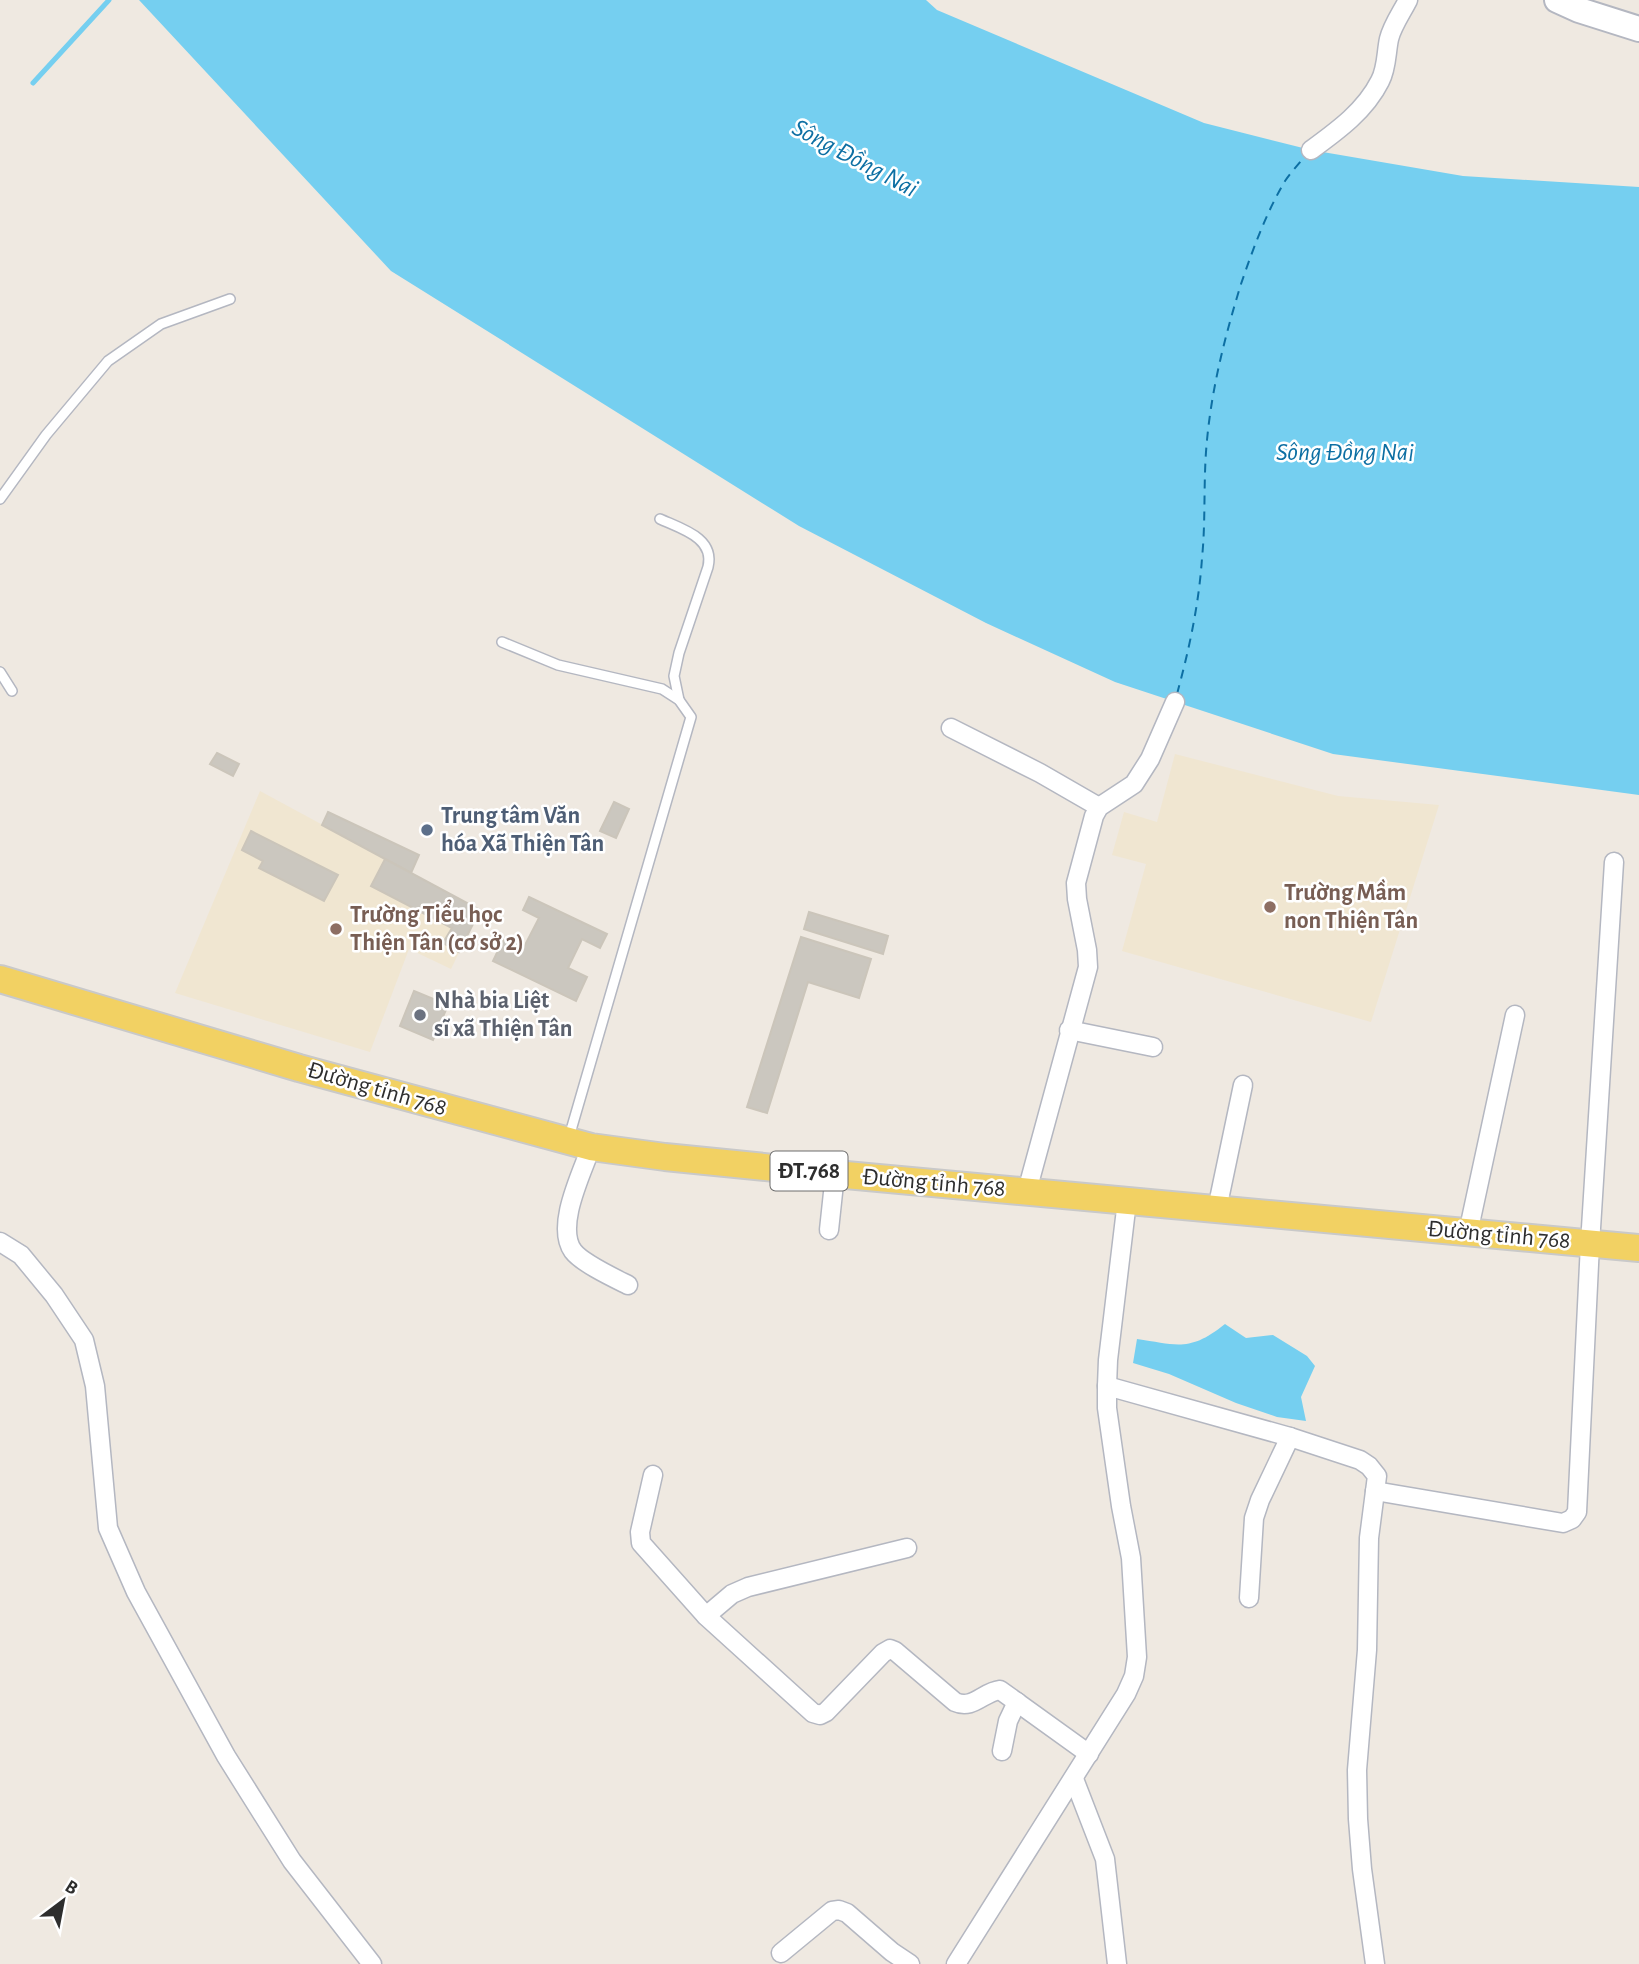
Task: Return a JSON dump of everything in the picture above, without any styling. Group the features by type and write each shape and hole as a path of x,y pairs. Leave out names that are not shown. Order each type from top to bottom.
{"main road":[{"path":"1557,0 1639,29"},
{"name":"Đường tỉnh 768","path":"0,979 299,1068 579,1144 665,1157 835,1174 1639,1248"}],"street":[{"path":"1311,150 1349,121 1365,104 1380,81 1387,60 1390,36 1408,0"},
{"path":"1027,1191 1088,967 1076,883 1094,816 1099,807 1134,784 1150,759 1175,702"},
{"path":"951,728 1040,773 1099,807"},
{"path":"1375,1491 1563,1523 1572,1519 1577,1512 1590,1244 1614,862"},
{"path":"1468,1233 1515,1015"},
{"path":"1069,1030 1153,1047"},
{"path":"1217,1209 1243,1085"},
{"path":"579,1144 566,1233 573,1251 589,1264 628,1285"},
{"path":"829,1230 835,1174"},
{"path":"956,1964 1074,1779 1126,1694 1134,1676 1137,1657 1131,1558 1107,1408 1108,1360 1127,1201"},
{"path":"0,1242 21,1255 54,1295 83,1340 95,1386 108,1528 136,1592 226,1756 292,1861 372,1964"},
{"path":"1107,1386 1290,1437 1360,1460 1369,1465 1377,1476 1368,1538 1367,1650 1357,1770 1362,1869 1375,1964"},
{"path":"1249,1598 1254,1518 1290,1437"},
{"path":"653,1475 640,1532 641,1543 706,1616 813,1713 820,1715 826,1712 890,1649 961,1705 970,1704 990,1691 1000,1690 1089,1754"},
{"path":"706,1616 732,1594 748,1587 908,1548"},
{"path":"1002,1751 1008,1721 1017,1702"},
{"path":"1074,1779 1105,1859 1118,1964"},
{"path":"781,1952 832,1911 839,1910 847,1913 910,1964"}],"lane":[{"path":"0,499 46,435 108,361 161,324 230,299"},
{"path":"660,519 701,541 710,553 674,676 679,700"},
{"path":"502,642 558,665 662,689 679,700 691,717 579,1144"},
{"path":"0,672 12,691"}],"shaded area":[{"name":"Trường Mầm non Thiện Tân","path":"1175,754 1338,796 1439,805 1371,1022 1122,951 1146,864 1112,855 1124,812 1157,822"},
{"name":"Trường Tiểu học Thiện Tân (cơ sở 2)","path":"260,791 480,910 451,969 409,949 370,1052 175,993"}],"water":[{"name":"Sông Đồng Nai","path":"139,0 926,0 937,10 1204,123 1311,150 1463,176 1639,187 1639,795 1333,754 1115,682 986,623 799,526 391,271"},
{"path":"1225,1324 1246,1338 1273,1335 1307,1356 1315,1366 1301,1397 1306,1421 1277,1417 1236,1403 1169,1374 1133,1363 1137,1339 1174,1344 1193,1343"}],"building":[{"path":"217,753 239,764 233,776 210,764"},
{"path":"614,802 629,809 616,838 600,831"},
{"path":"328,812 419,855 411,873 322,825"},
{"path":"251,831 338,875 324,901 259,868 263,861 242,850"},
{"path":"385,859 480,910 459,952 443,943 452,928 371,886"},
{"path":"529,897 607,934 600,948 582,939 568,968 587,977 576,1001 493,961 504,938 524,947 539,918 523,910"},
{"path":"809,912 888,936 883,954 804,929"},
{"path":"801,937 871,959 859,998 808,982 767,1113 747,1107"},
{"path":"414,991 448,1005 433,1040 400,1026"}],"waterway":[{"path":"33,83 109,0"}],"ferry route":[{"path":"1177,694 1199,592 1207,440 1220,362 1241,284 1260,231 1285,181 1305,156"}],"place":[{"name":"Trung tâm Văn hóa Xã Thiện Tân","path":"427,830"},
{"name":"Trường Mầm non Thiện Tân","path":"1270,907"},
{"name":"Trường Tiểu học Thiện Tân (cơ sở 2)","path":"336,929"},
{"name":"Nhà bia Liệt sĩ xã Thiện Tân","path":"420,1015"}]}
